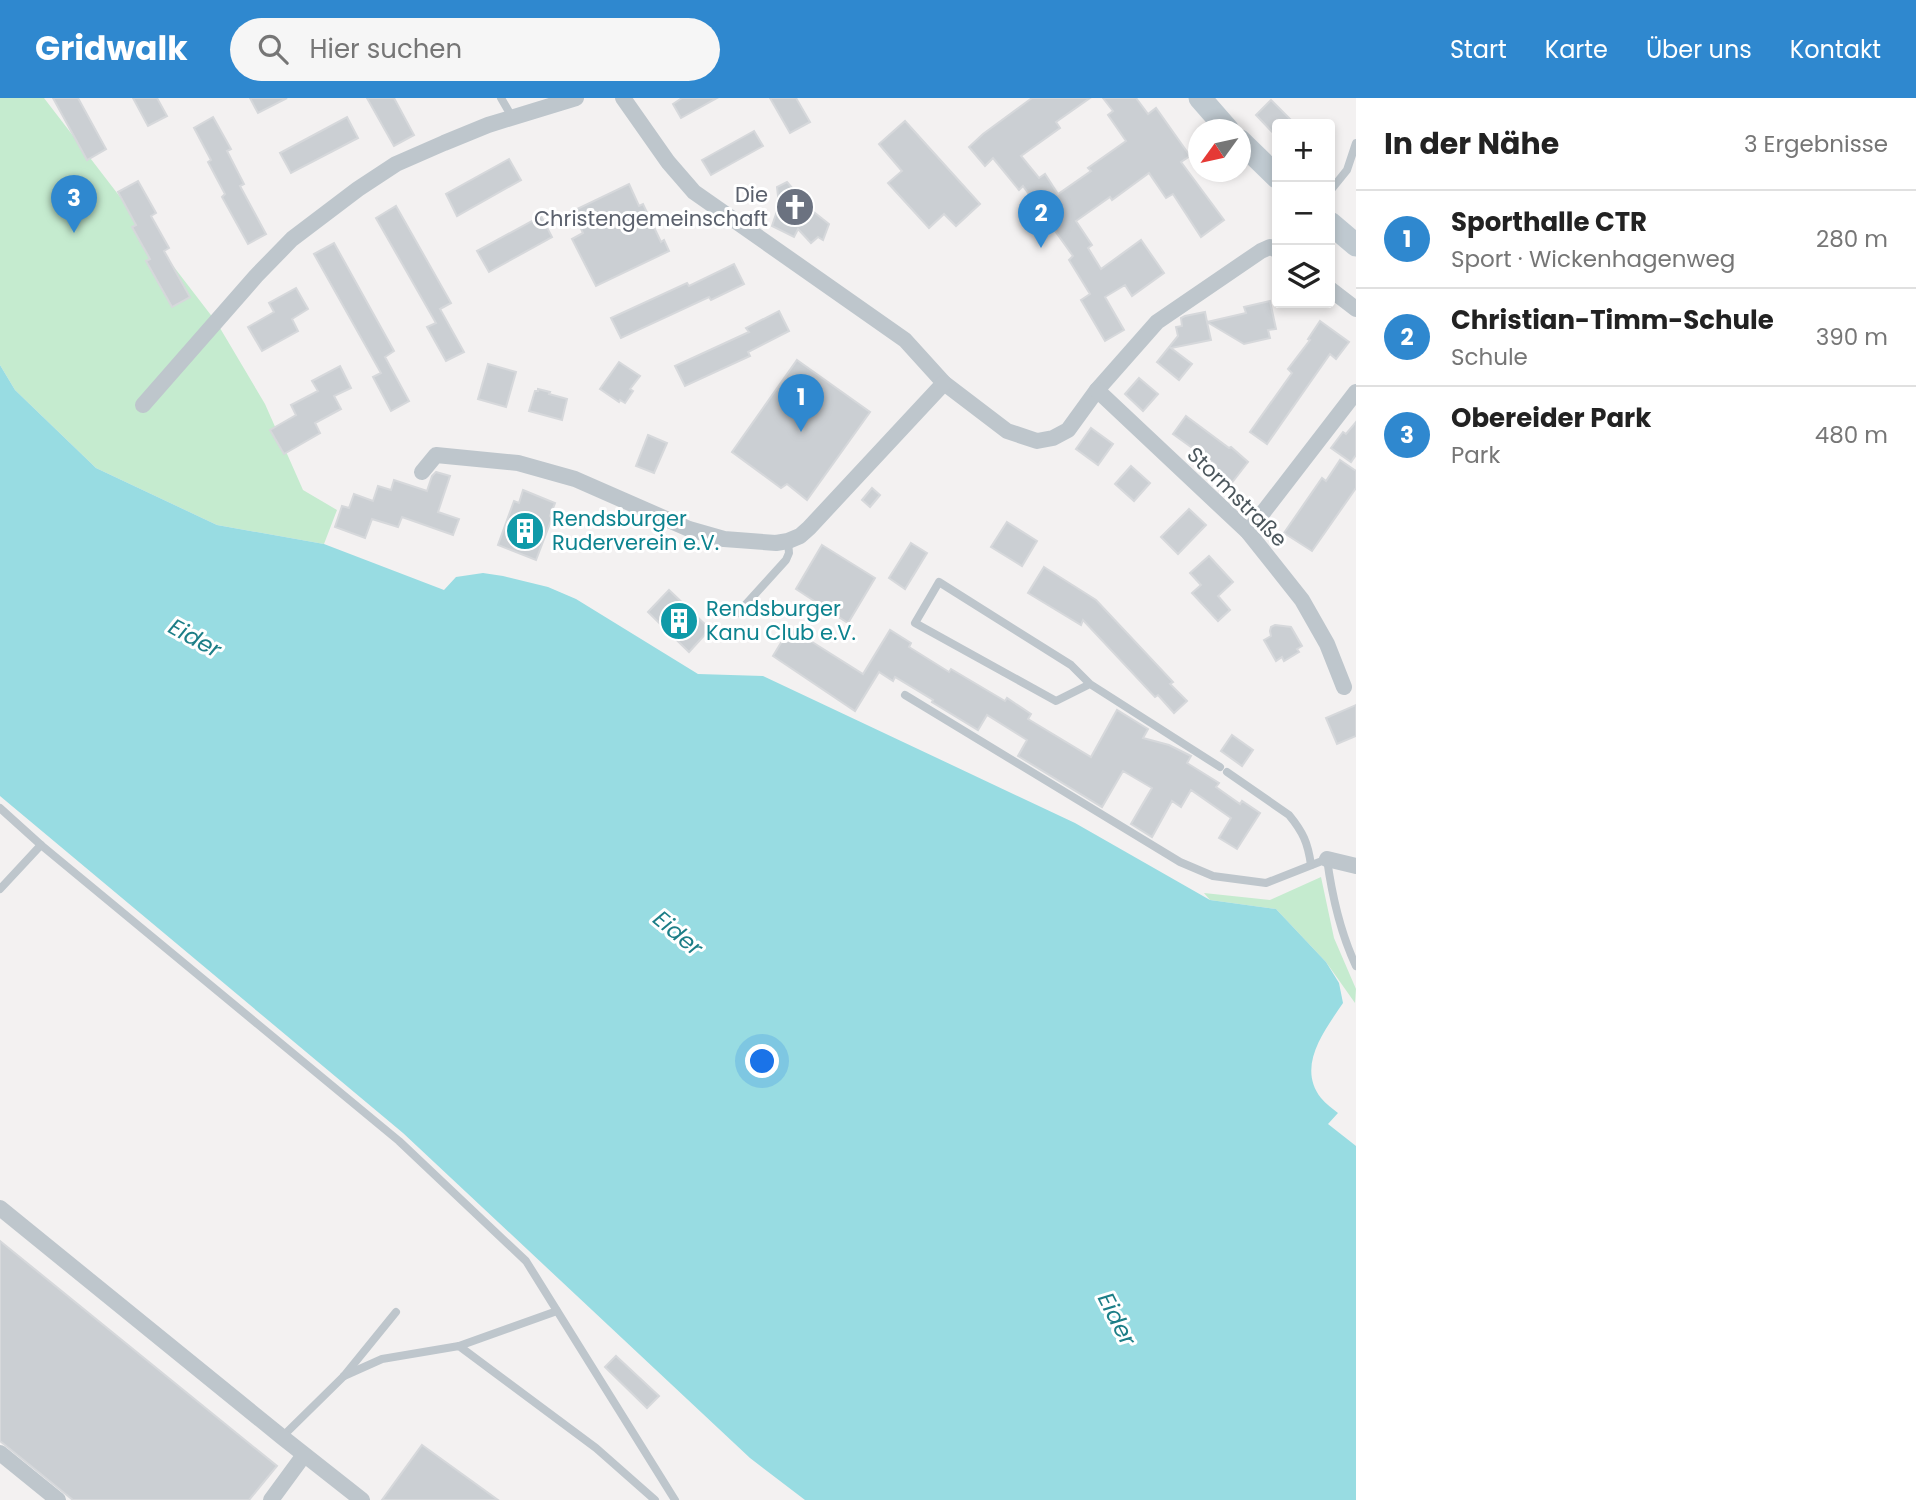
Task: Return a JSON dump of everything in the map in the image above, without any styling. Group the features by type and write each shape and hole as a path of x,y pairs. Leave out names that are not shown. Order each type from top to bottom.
{"main road":[{"path":"1200,98 1218,119"},
{"path":"1251,151 1272,172"},
{"path":"1335,227 1356,245"}],"street":[{"path":"144,405 256,276 292,239 358,189 396,164 488,125 576,98"},
{"path":"622,98 668,162 694,192 905,340 944,383 1007,431 1037,441 1053,439 1068,430 1097,390 1157,322 1261,251 1272,248"},
{"path":"1335,293 1356,309"},
{"path":"422,472 436,455 517,463 575,479 689,529 724,539 776,543 788,541 809,528 944,383"},
{"name":"Stormstraße","path":"1097,390 1248,532 1302,600 1327,644 1344,687"},
{"path":"1248,532 1356,392"},
{"path":"1327,859 1356,866"},
{"path":"0,1208 362,1500"},
{"path":"0,1453 53,1499"},
{"path":"271,1500 304,1455"}],"lane":[{"path":"501,98 512,117"},
{"path":"1335,185 1347,170 1356,143"},
{"path":"738,613 786,560 789,553 788,541"},
{"path":"1090,684 1056,701 915,623 939,582 1071,665 1090,684 1289,815 1306,841 1311,865"},
{"path":"905,695 1180,862 1213,876 1266,883 1327,859 1331,896 1356,965"},
{"path":"0,808 41,845 399,1141 526,1261 674,1500"},
{"path":"0,889 41,845"},
{"path":"344,1376 382,1359 459,1346 557,1311"},
{"path":"282,1437 344,1376 396,1312"},
{"path":"459,1346 596,1448 655,1500"}],"green space":[{"path":"0,98 44,98 217,323 265,404 303,490 337,510 324,544 217,525 96,468 15,390 0,365"},
{"path":"1321,877 1334,938 1356,989 1355,1003 1326,962 1276,909 1210,900 1204,893 1270,900"}],"water":[{"name":"Eider","path":"0,365 15,390 96,468 217,525 324,544 444,590 456,577 483,573 548,587 576,599 698,674 763,676 1075,823 1210,900 1276,909 1326,962 1339,983 1343,1003 1316,1049 1311,1073 1321,1098 1338,1113 1328,1124 1356,1146 1356,1500 805,1500 750,1458 403,1133 0,796"}],"building":[{"path":"53,98 78,98 106,149 87,160"},
{"path":"133,98 157,98 167,116 148,126"},
{"path":"250,98 287,98 258,113"},
{"path":"367,98 394,98 414,135 394,146"},
{"path":"682,98 717,98 681,118 673,104"},
{"path":"770,98 796,98 810,122 790,133"},
{"path":"1032,98 1090,98 1056,122 1060,128 1021,156 1039,178 1045,174 1058,194 1091,171 1088,168 1126,141 1108,115 1113,111 1103,98 1136,98 1148,114 1156,108 1188,153 1188,157 1181,162 1188,171 1188,182 1196,182 1224,220 1201,237 1173,194 1166,198 1149,173 1112,200 1110,197 1076,221 1092,245 1088,248 1101,269 1141,240 1164,273 1132,296 1125,285 1105,297 1124,330 1105,341 1081,300 1090,294 1069,260 1073,256 1023,186 1019,190 993,158 985,166 969,147"},
{"path":"1271,100 1290,119 1272,119 1272,132 1256,115"},
{"path":"213,117 231,149 227,151 244,184 240,186 266,234 248,244 222,197 225,194 194,128"},
{"path":"347,117 358,138 291,173 280,153"},
{"path":"905,121 980,204 956,226 944,214 929,228 888,183 902,171 879,144"},
{"path":"754,131 763,146 711,175 702,160"},
{"path":"509,159 521,180 457,216 446,194"},
{"path":"138,181 156,213 151,216 169,248 164,251 190,297 172,307 146,261 150,259 132,227 136,225 118,192"},
{"name":"Die Christengemeinschaft","path":"787,182 798,195 812,205 810,209 829,224 823,240 818,237 811,243 798,229 794,237 772,226 779,205 777,187"},
{"path":"629,184 639,206 643,204 661,242 664,240 669,251 596,286 572,239 583,233 573,211"},
{"path":"396,206 451,303 440,309 464,352 446,361 427,327 436,323 376,218"},
{"path":"541,216 552,237 489,272 477,251"},
{"path":"334,243 394,351 385,357 409,401 391,411 373,377 381,373 314,254"},
{"path":"734,264 744,284 711,300 709,297 621,338 611,318"},
{"path":"296,288 308,309 292,319 298,331 262,351 248,327 274,312 269,303"},
{"path":"1270,301 1276,329 1268,330 1270,338 1244,344 1207,322 1246,313 1244,307"},
{"path":"779,311 789,331 748,352 750,356 685,386 675,366 749,332 746,328"},
{"path":"1205,312 1211,340 1171,348 1192,364 1179,380 1157,362 1178,336 1176,327 1182,326 1181,318 1185,316"},
{"path":"1320,321 1349,342 1336,359 1330,354 1267,444 1250,432 1292,373 1288,369 1310,340 1308,339"},
{"path":"797,360 870,412 807,500 787,484 781,488 732,452"},
{"path":"619,362 640,376 630,389 633,391 625,403 600,389"},
{"path":"488,364 516,372 506,407 478,399"},
{"path":"340,366 351,388 334,396 341,409 315,423 320,433 284,454 270,430 296,415 291,405 318,391 312,381"},
{"path":"1139,378 1158,394 1143,411 1125,394"},
{"path":"538,389 567,399 562,420 529,411"},
{"path":"1186,416 1248,462 1230,485 1212,470 1216,465 1173,434"},
{"path":"1356,422 1356,455 1351,462 1331,448 1343,432 1346,434"},
{"path":"1091,428 1113,444 1098,465 1076,449"},
{"path":"648,435 667,443 654,473 636,466"},
{"path":"1340,460 1356,471 1356,488 1312,551 1284,533 1322,478 1326,481"},
{"path":"1131,466 1150,483 1134,501 1115,484"},
{"path":"436,472 450,476 438,512 459,519 453,535 402,517 398,527 372,519 365,538 335,527 342,506 349,508 354,494 373,501 378,486 391,490 394,480 427,491"},
{"path":"872,488 880,495 870,507 862,500"},
{"name":"Rendsburger Ruderverein e.V.","path":"523,490 555,503 536,560 498,545 514,501 519,503"},
{"path":"1189,509 1206,525 1178,554 1161,537"},
{"path":"1007,522 1037,541 1022,566 991,547"},
{"path":"911,543 927,553 905,589 889,578"},
{"path":"822,545 875,578 848,623 796,589"},
{"path":"1209,556 1233,582 1218,596 1230,610 1218,621 1192,593 1201,585 1190,573"},
{"path":"1044,567 1096,600 1173,682 1170,684 1187,701 1174,713 1158,695 1155,697 1083,620 1081,625 1028,593"},
{"name":"Rendsburger Kanu Club e.V.","path":"669,590 710,629 689,652 648,612"},
{"path":"1271,627 1291,627 1302,646 1297,649 1299,652 1284,661 1282,657 1276,661 1264,640 1271,636"},
{"path":"790,628 863,674 890,630 911,643 909,647 949,672 951,669 1005,701 1007,698 1031,714 1028,719 1091,757 1117,710 1148,729 1143,738 1169,745 1191,756 1187,763 1219,783 1216,787 1240,804 1242,801 1260,813 1237,849 1219,838 1231,818 1191,790 1181,807 1172,801 1152,837 1131,824 1152,788 1123,771 1102,807 1018,756 1027,740 987,715 978,730 895,677 893,681 879,672 855,711 773,656"},
{"path":"1356,705 1356,736 1337,744 1326,718"},
{"path":"1232,735 1253,750 1242,766 1221,751"},
{"path":"0,1241 277,1466 249,1500 73,1500 0,1441"},
{"path":"616,1356 659,1396 647,1408 605,1367"},
{"path":"422,1445 498,1500 382,1500"}],"place":[{"name":"Die Christengemeinschaft","path":"795,207"},
{"name":"Obereider Park","path":"74,233"},
{"name":"Christian-Timm-Schule","path":"1041,248"},
{"name":"Sporthalle CTR","path":"801,432"},
{"name":"Rendsburger Ruderverein e.V.","path":"525,531"},
{"name":"Rendsburger Kanu Club e.V.","path":"679,621"}]}
